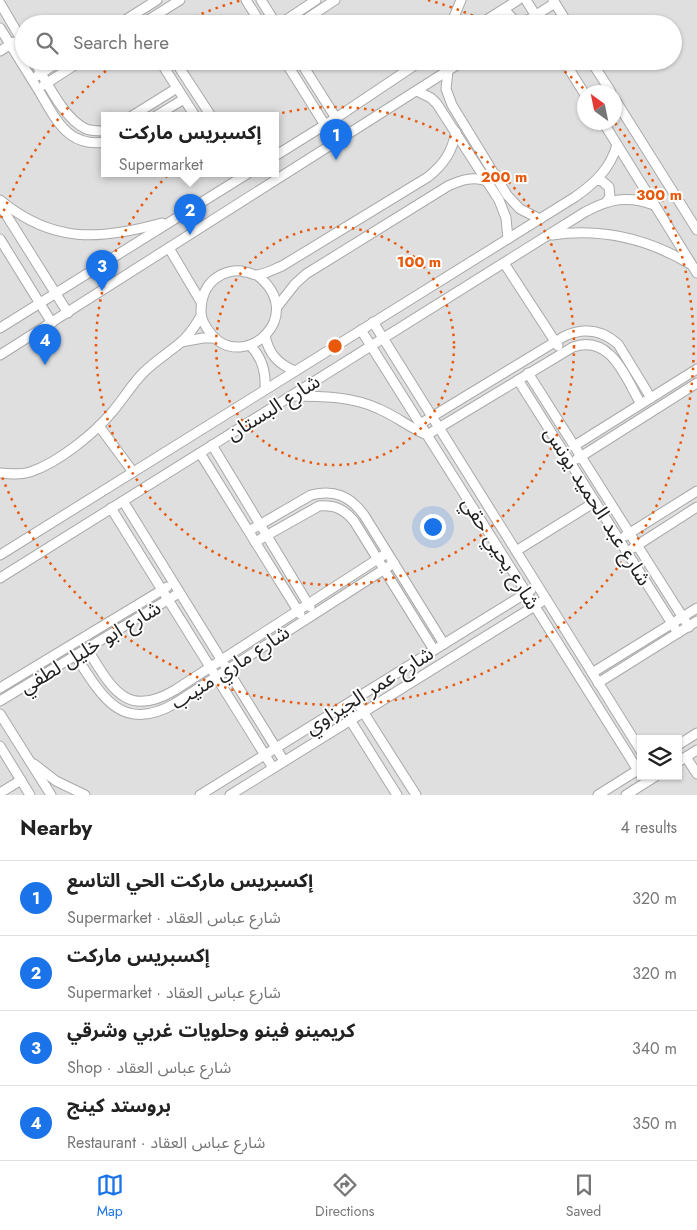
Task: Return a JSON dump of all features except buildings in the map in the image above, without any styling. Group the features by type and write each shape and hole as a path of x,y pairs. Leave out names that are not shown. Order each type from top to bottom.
{"street":[{"path":"138,15 157,0"},
{"path":"158,15 180,0"},
{"path":"246,0 255,15"},
{"path":"261,0 270,15"},
{"path":"294,15 316,0"},
{"path":"312,15 335,0"},
{"path":"454,15 460,0"},
{"path":"494,15 518,0"},
{"path":"526,0 536,15 554,1 563,15"},
{"path":"0,3 15,29"},
{"path":"504,9 509,15"},
{"path":"142,10 144,15"},
{"path":"13,26 1,32 15,52"},
{"path":"0,51 15,43"},
{"path":"26,70 61,125 71,135 84,141 101,142"},
{"path":"40,70 67,113 86,129 101,131"},
{"path":"32,80 46,70"},
{"path":"37,89 68,70"},
{"path":"166,70 192,112"},
{"path":"181,70 208,112"},
{"path":"291,70 325,125"},
{"path":"306,70 336,118"},
{"path":"279,154 408,70"},
{"path":"570,70 579,85"},
{"path":"597,70 606,85"},
{"path":"0,355 448,71"},
{"path":"448,71 446,89 452,105 507,195 520,209 540,219"},
{"path":"138,112 177,88"},
{"path":"417,91 431,98 437,104 487,181 503,209 508,239"},
{"path":"163,112 184,99"},
{"path":"622,111 697,230"},
{"path":"608,130 697,273"},
{"path":"257,275 282,266 428,177 448,157 454,144 456,132"},
{"name":"شارع البستان","path":"0,554 575,197 597,180 613,157 617,145"},
{"path":"0,328 172,220 234,177"},
{"path":"277,307 295,284 306,274 448,186 468,179 478,178 487,181"},
{"path":"597,180 602,181 609,187 610,197 607,201"},
{"path":"0,200 27,219 66,233 107,235 128,232 172,220"},
{"name":"شارع البستان","path":"0,578 585,212 607,201 642,200 654,205"},
{"path":"0,205 68,313"},
{"path":"547,236 577,232 622,236 665,250 692,265"},
{"path":"0,239 52,323"},
{"path":"169,248 201,302"},
{"path":"504,262 562,352"},
{"path":"243,271 257,275 267,283 274,294 277,307 274,323 265,336 250,345 238,347 226,344 215,338 206,328 201,316 201,302 206,288 216,278 229,272 243,271"},
{"path":"0,473 13,475 29,472 44,466 75,446 99,426 114,410 137,379 189,334 201,316"},
{"name":"شارع يحيي حقي","path":"373,322 637,745"},
{"name":"شارع يحيي حقي","path":"361,330 637,768"},
{"path":"420,424 572,332 582,330 597,331 611,338 624,352 651,398"},
{"path":"265,336 267,346 278,362 295,371"},
{"path":"181,342 215,338"},
{"path":"291,396 338,398 358,402 378,408 427,435 562,352 580,344 601,347 613,357 641,404"},
{"path":"250,345 265,370 265,390"},
{"path":"574,446 697,369"},
{"name":"شارع عبد الحميد يونس","path":"528,373 688,627"},
{"name":"شارع عبد الحميد يونس","path":"518,380 678,633"},
{"path":"570,463 697,383"},
{"path":"99,426 133,472"},
{"path":"212,445 314,614"},
{"path":"200,453 304,620"},
{"path":"249,531 311,495 321,492 341,494 358,507 444,644"},
{"path":"619,540 697,492"},
{"path":"122,501 284,761"},
{"path":"516,551 595,502"},
{"path":"255,542 319,506 329,505 348,513 434,650"},
{"path":"111,508 273,768"},
{"path":"627,552 697,508"},
{"name":"شارع ماري منيب","path":"87,649 111,685 126,698 146,702 165,696 387,553"},
{"name":"شارع ماري منيب","path":"75,655 103,697 120,710 130,713 147,714 162,710 394,563"},
{"name":"شارع ابو خليل لطفي","path":"0,688 173,583"},
{"name":"شارع عمر الجيزاوي","path":"200,795 538,586"},
{"name":"شارع ابو خليل لطفي","path":"0,701 179,593"},
{"name":"شارع عمر الجيزاوي","path":"230,795 546,599"},
{"path":"592,673 697,608"},
{"path":"598,683 697,621"},
{"path":"355,698 416,795"},
{"path":"342,707 397,795"},
{"path":"0,714 51,795"},
{"path":"682,742 697,733"},
{"path":"0,746 30,795"},
{"path":"697,750 682,760 697,774"},
{"path":"30,762 56,781 85,795"},
{"path":"598,795 637,776"},
{"path":"0,793 21,780"},
{"path":"626,795 637,780"}],"shaded area":[{"path":"0,0 697,0 697,795 0,795"}],"place":[{"name":"إكسبريس ماركت الحي التاسع","path":"336,160"},
{"name":"إكسبريس ماركت","path":"190,235"},
{"name":"كريمينو فينو وحلويات غربي وشرقي","path":"102,291"},
{"name":"بروستد كينج","path":"45,365"}]}
